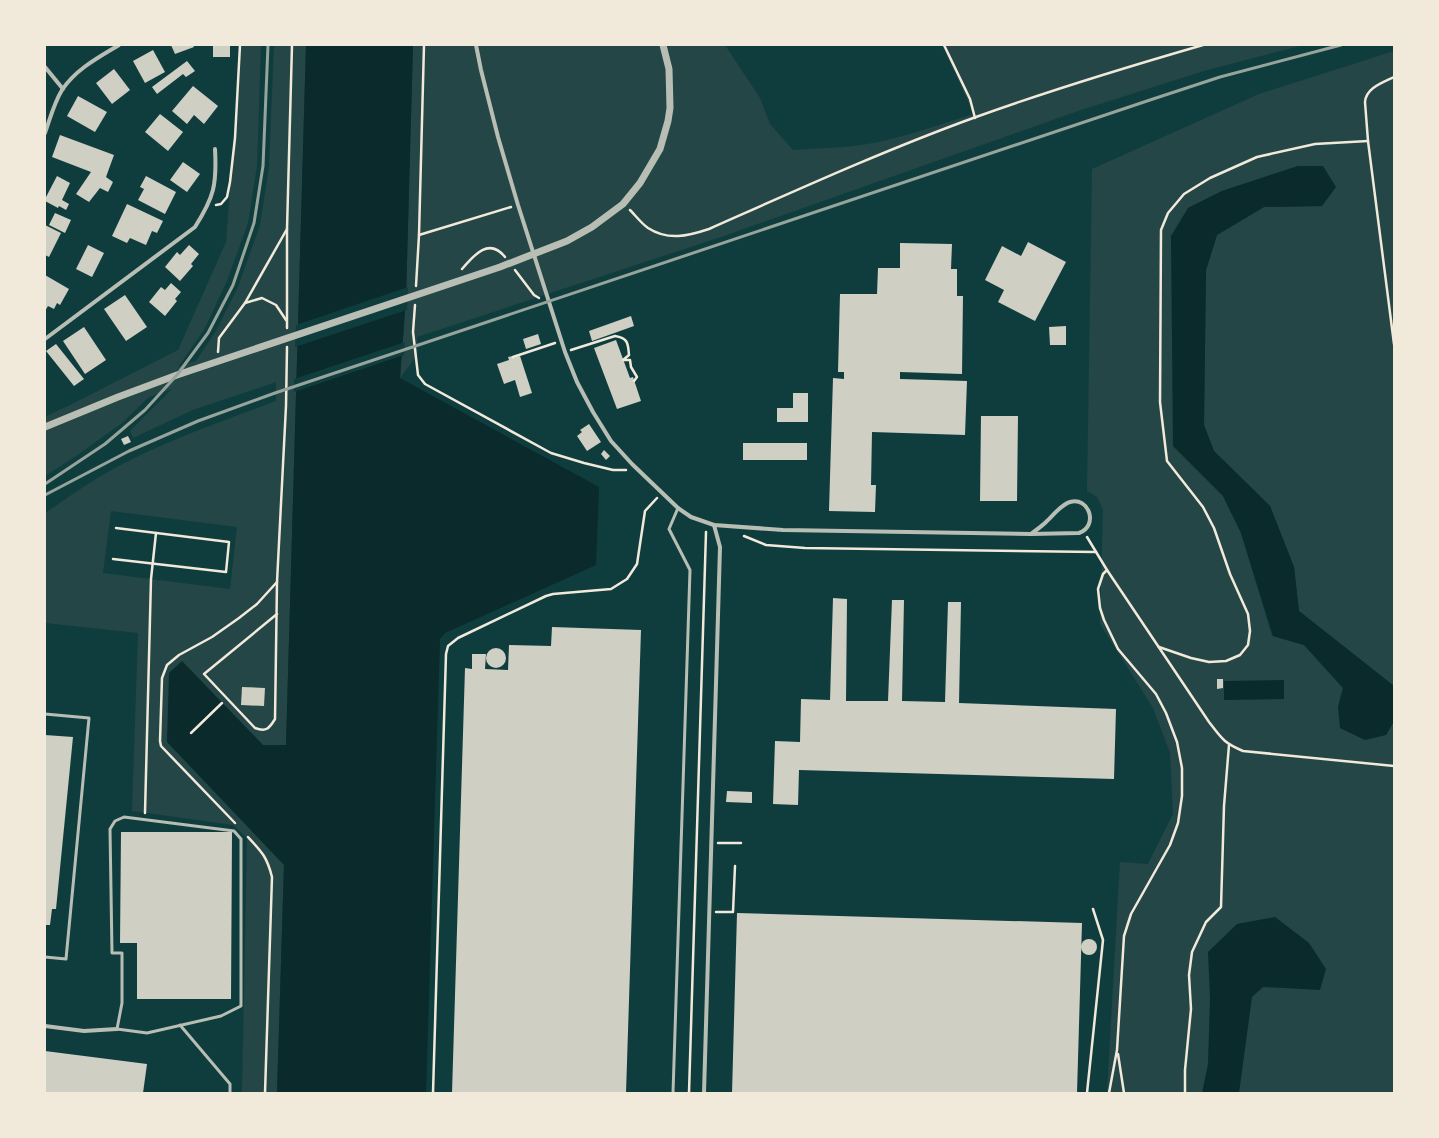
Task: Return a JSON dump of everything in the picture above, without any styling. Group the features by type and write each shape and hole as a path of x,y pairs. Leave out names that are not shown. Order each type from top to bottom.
{"street":[{"path":"45,133 52,111 63,89 75,75 91,62 119,45"},
{"path":"476,45 498,137 518,205 565,351 577,382 611,441 678,508 691,517 714,525 783,530 814,529 1031,534 1073,534 1084,531 1088,528 1090,515 1086,506 1078,501 1074,501 1061,507 1031,534"},
{"path":"45,427 118,396 253,349 500,267 566,241 592,227 623,204 640,183 660,149 668,121 670,95 669,69 663,45"},
{"path":"45,67 63,89"},
{"path":"45,340 195,227 208,207 214,189 216,169 215,149"},
{"path":"704,1093 720,547 714,525"},
{"path":"45,1026 84,1032 117,1028"}],"lane":[{"path":"673,1093 690,570 669,529 678,508"},
{"path":"45,714 88,718 66,959 45,957"},
{"path":"124,817 145,820 234,831 241,839 240,1006 221,1016 147,1032 117,1028 122,1003 122,953 112,953 110,830 115,821 124,817"},
{"path":"180,1025 230,1084 230,1093"}],"path":[{"path":"208,207 221,204 227,197 235,138 240,45"},
{"path":"287,328 287,229 292,45"},
{"path":"416,287 419,235 424,45"},
{"path":"944,45 970,99 975,118"},
{"path":"623,204 647,227 658,233 673,236 685,236 709,229 816,181 975,118 1117,70 1203,45"},
{"path":"1394,77 1372,89 1365,97 1368,141 1394,344"},
{"path":"1159,647 1191,658 1209,662 1226,661 1240,655 1248,645 1250,631 1248,614 1230,574 1214,528 1203,507 1167,461 1160,402 1161,230 1168,213 1184,194 1210,178 1257,157 1315,144 1368,141"},
{"path":"419,235 518,205"},
{"path":"219,338 245,303 287,229"},
{"path":"245,303 262,298 276,305 287,320"},
{"path":"415,302 413,332 418,375 425,384 551,452 613,470 626,470"},
{"path":"565,351 615,336 622,337 627,341 629,355 623,360 630,360 631,367 637,377 634,381"},
{"path":"513,357 555,343"},
{"path":"276,614 204,674 255,728 263,730 270,728 275,719 277,582 286,406 287,344"},
{"path":"433,1093 446,654 448,646 458,638 546,596 553,594 611,589 627,579 637,564 645,511 662,493"},
{"path":"113,559 226,572 229,542 116,528"},
{"path":"1084,531 1107,570 1209,722 1228,745 1243,752 1394,766"},
{"path":"690,1093 706,532"},
{"path":"145,820 150,579 156,533"},
{"path":"743,536 766,545 805,548 1096,552"},
{"path":"1107,570 1103,574 1098,589 1100,608 1104,620 1118,649 1156,694 1166,713 1177,742 1182,775 1182,796 1178,823 1170,845 1131,914 1124,936 1118,1050 1109,1093"},
{"path":"238,826 161,746 162,678 167,665 179,654 212,637 239,618 257,604 277,582"},
{"path":"192,733 222,703"},
{"path":"1185,1093 1185,1070 1191,1009 1189,975 1192,952 1206,922 1221,907 1224,806 1228,745"},
{"path":"243,832 264,854 272,877 266,1093"},
{"path":"712,843 742,843"},
{"path":"710,911 733,912 735,866"},
{"path":"1087,1093 1103,940 1093,909"},
{"path":"1118,1050 1124,1093"}],"shaded area":[{"path":"241,45 261,45 257,166 248,223 227,281 204,330 178,367 196,361 216,331 238,287 260,225 269,167 274,45 306,45 286,746 263,745 222,703 167,741 284,865 277,1093 242,1093 247,838 233,825 132,811 138,633 45,623 45,513 96,479 139,456 184,436 276,401 276,382 193,410 133,438 130,431 172,389 149,397 122,423 45,476 45,417 178,350 226,242","holes":["111,511 237,527 230,589 103,573"]},
{"path":"306,45 413,45 406,298 400,378 599,487 596,565 445,633 440,639 426,1093 277,1093 284,865 167,742 169,673 182,661 263,745 286,745"},
{"path":"413,45 725,45 760,98 770,124 793,150 863,145 912,133 974,114 942,45 1304,45 1207,70 1078,111 721,237 417,337 418,354 400,378 406,298"},
{"path":"1394,51 1394,686 1299,611 1294,567 1270,506 1214,451 1204,425 1206,270 1217,235 1264,207 1322,206 1323,166 1298,166 1222,191 1188,208 1173,446 1223,496 1241,533 1272,636 1304,645 1343,688 1338,707 1386,735 1394,721 1394,1093 1107,1093 1120,862 1148,864 1173,814 1170,753 1153,708 1100,624 1103,510 1097,497 1087,491 1092,169 1259,94"},
{"path":"1298,166 1323,166 1336,187 1322,206 1264,207 1217,235 1206,270 1204,425 1214,451 1270,506 1294,567 1299,611 1394,686 1394,721 1386,735 1365,740 1340,728 1338,707 1343,688 1304,645 1273,636 1241,533 1223,496 1173,446 1171,236 1188,208 1222,191"},
{"path":"1284,680 1284,699 1224,700 1224,681"},
{"path":"1275,917 1309,943 1326,969 1320,990 1263,987 1252,997 1239,1093 1202,1093 1208,1064 1210,999 1208,952 1237,924"}],"pier":[{"path":"408,287 407,310 295,347 296,325"},
{"path":"405,342 404,355 294,392 294,379"}],"building":[{"path":"171,45 193,45 194,47 175,54"},
{"path":"213,45 230,45 230,57 213,57"},
{"path":"153,50 165,72 145,83 133,61"},
{"path":"187,61 195,71 186,77 183,74 157,94 152,87"},
{"path":"114,69 130,90 112,104 96,83"},
{"path":"193,86 218,106 204,124 194,115 187,124 172,111"},
{"path":"78,96 107,112 95,132 67,116"},
{"path":"160,114 183,132 168,151 145,132"},
{"path":"60,135 114,155 106,177 113,182 108,192 100,188 89,202 76,194 91,172 52,157"},
{"path":"183,162 200,174 187,192 170,180"},
{"path":"57,176 70,183 62,200 69,204 66,210 59,206 58,208 45,201"},
{"path":"146,176 176,192 165,214 138,200 144,189 140,187"},
{"path":"127,204 163,221 157,233 152,231 146,245 130,238 127,243 112,236"},
{"path":"55,213 71,220 65,233 49,225"},
{"path":"45,225 61,233 49,257 45,255"},
{"path":"1028,242 1066,262 1035,321 998,302 1004,290 985,280 1002,246 1021,256"},
{"path":"900,243 952,244 951,269 957,269 957,296 963,296 962,374 900,372 900,379 967,381 965,435 872,432 871,485 876,485 875,512 829,511 833,378 844,379 844,372 838,372 840,294 877,294 878,268 900,268"},
{"path":"88,245 104,253 92,277 76,269"},
{"path":"189,245 199,254 191,264 193,266 180,281 165,267 177,252 180,255"},
{"path":"45,275 69,289 60,305 57,303 54,309 48,306 45,311"},
{"path":"171,283 181,292 175,299 177,301 165,316 149,302 161,287 165,290"},
{"path":"125,295 147,327 126,341 104,309"},
{"path":"631,316 634,326 592,341 589,331"},
{"path":"1066,326 1066,345 1050,345 1049,327"},
{"path":"84,327 106,360 85,374 63,341"},
{"path":"538,334 541,344 526,349 523,339"},
{"path":"616,340 630,378 633,377 641,401 617,409 594,348"},
{"path":"56,344 84,379 74,386 46,351"},
{"path":"513,356 513,358 520,356 532,393 520,397 515,380 504,384 497,364 509,360 508,357"},
{"path":"793,393 808,393 808,422 777,422 777,408 793,408"},
{"path":"981,416 1018,416 1017,501 980,501"},
{"path":"589,424 601,442 587,451 577,436 582,432 580,430"},
{"path":"128,436 131,442 124,445 121,439"},
{"path":"743,443 807,443 807,460 743,460"},
{"path":"604,450 610,456 606,460 601,454"},
{"path":"833,598 847,599 846,701 888,701 892,600 904,600 902,701 945,702 948,602 961,602 959,703 1116,709 1114,779 799,770 798,805 773,804 775,741 800,742 801,699 830,700"},
{"path":"552,627 641,630 626,1093 452,1093 465,668 472,669 472,654 486,654 485,669 508,670 509,645 551,646"},
{"path":"496,648 503,651 506,658 503,665 496,668 489,665 486,658 489,651"},
{"path":"1217,679 1223,679 1223,688 1217,689"},
{"path":"242,687 265,688 264,706 241,705"},
{"path":"45,735 73,737 56,909 52,909 50,925 45,925"},
{"path":"727,791 752,792 752,803 726,802"},
{"path":"121,832 232,832 231,999 137,999 137,943 120,943"},
{"path":"737,913 1082,923 1077,1093 732,1093"},
{"path":"1086,939 1092,939 1097,944 1095,953 1092,955 1086,955 1081,950 1081,944"},
{"path":"45,1051 147,1064 143,1093 45,1093"}],"railway":[{"path":"45,484 105,444 145,410 177,375 208,333 233,285 254,223 263,166 268,45"},
{"path":"45,495 129,451 198,421 275,393 1220,77 1341,45"}]}
